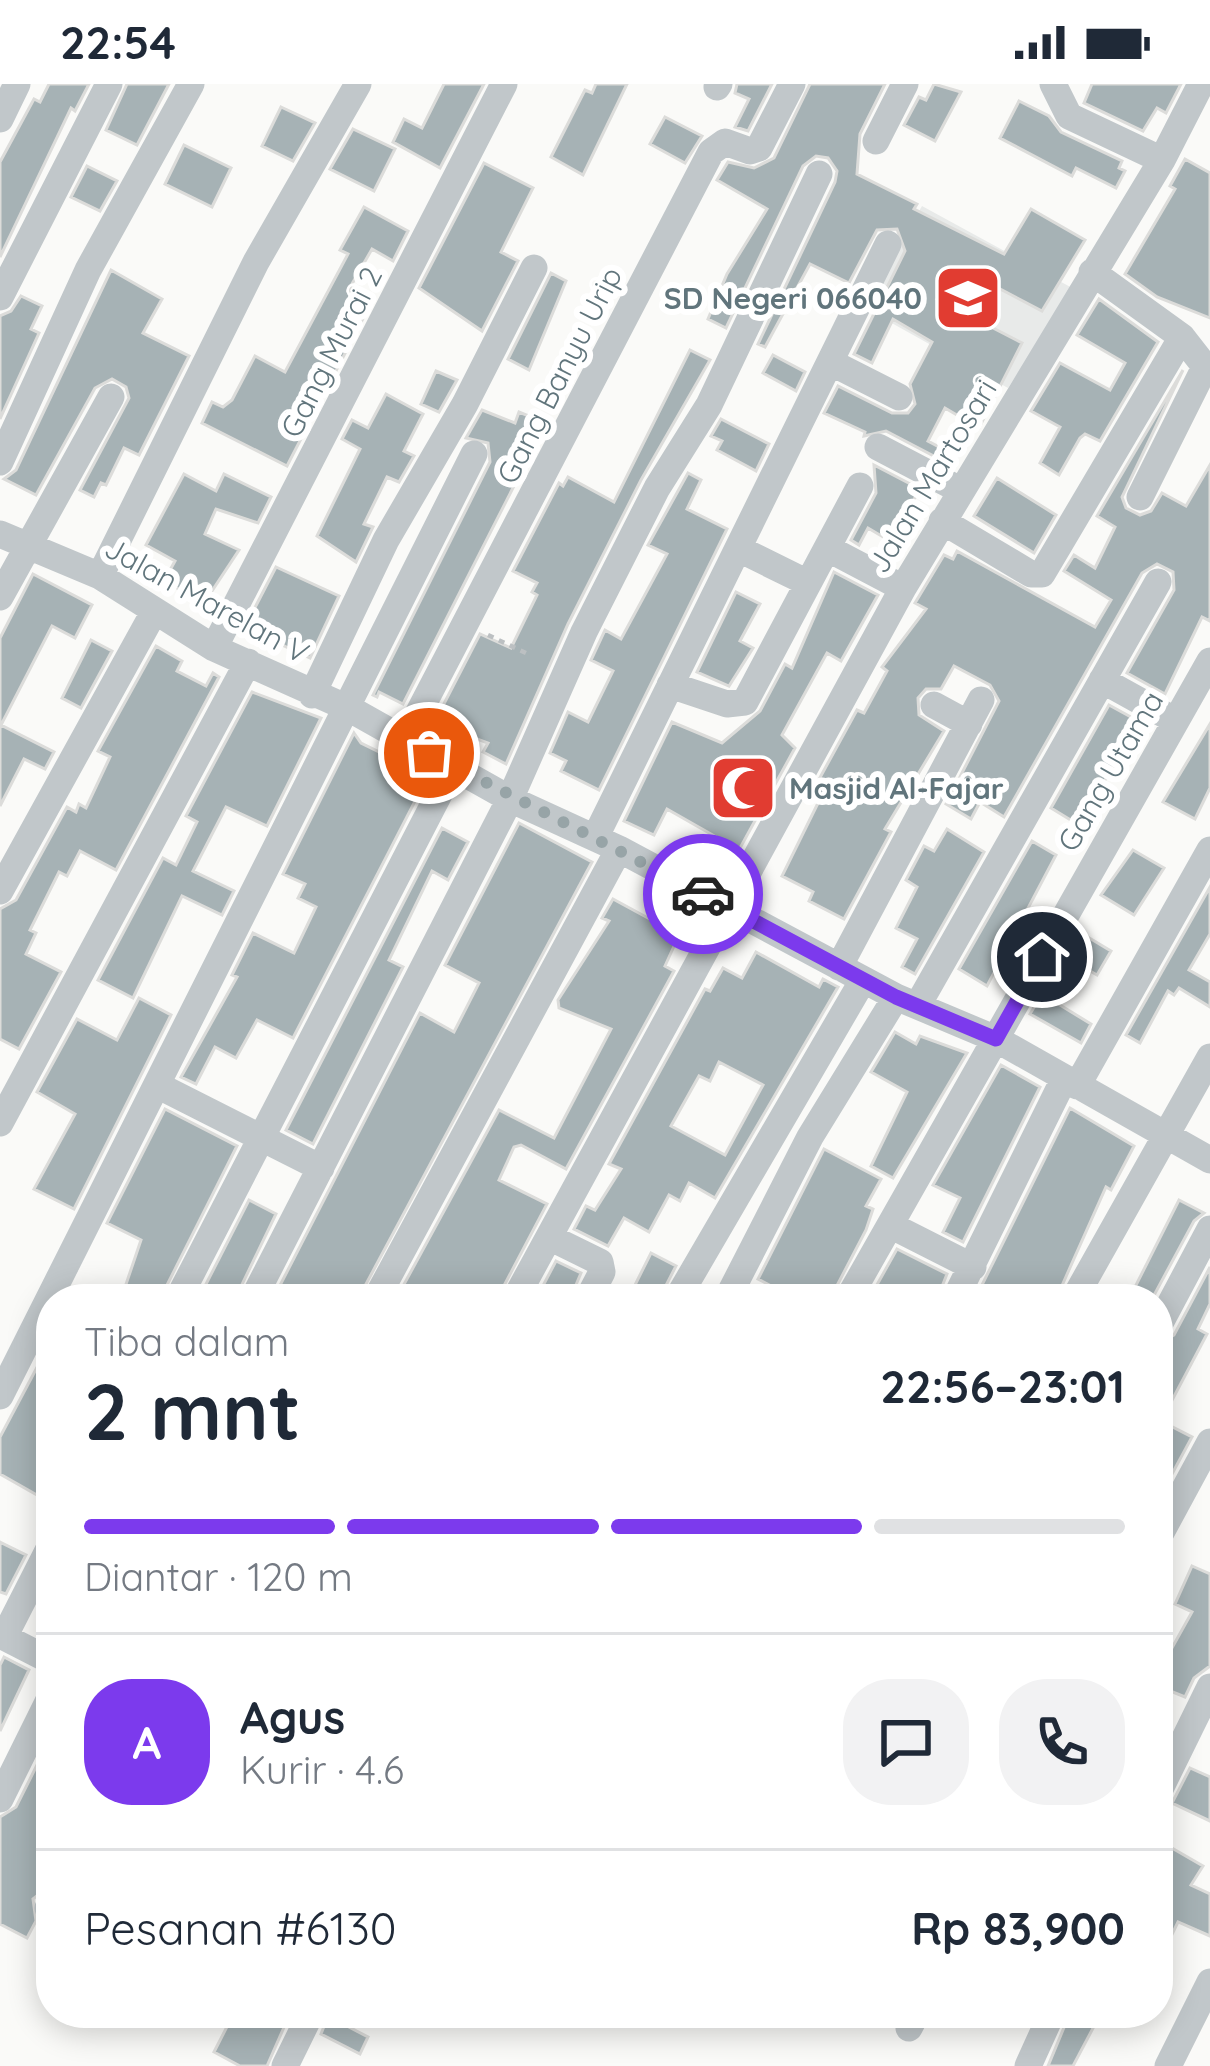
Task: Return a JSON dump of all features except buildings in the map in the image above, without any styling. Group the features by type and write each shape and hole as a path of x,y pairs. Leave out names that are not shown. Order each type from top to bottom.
{"street":[{"path":"0,119 16,84"},
{"path":"0,297 109,84"},
{"path":"0,462 88,271 191,84"},
{"path":"100,576 256,262 358,84"},
{"name":"Gang Murai 2","path":"214,647 504,84"},
{"name":"Gang Banyu Urip","path":"405,739 711,152 725,142 750,151 759,148 792,84"},
{"path":"876,141 904,84"},
{"path":"1053,84 1063,111 1162,160"},
{"name":"Jalan Martosari","path":"523,1284 726,907 1043,337 1162,160 1201,84"},
{"path":"261,1284 510,799 584,632 657,488 709,405 819,175"},
{"path":"384,1284 607,844 670,685 888,244"},
{"path":"312,695 386,540 465,404 534,268"},
{"path":"1091,272 1183,337 1208,369 1141,497"},
{"path":"942,520 1031,574 1048,570 1183,337"},
{"path":"830,362 899,397"},
{"path":"0,598 111,397"},
{"path":"878,447 960,490"},
{"path":"57,1284 474,454"},
{"path":"670,685 727,704 746,702 860,486"},
{"name":"Jalan Marelan V","path":"0,534 100,576 214,647 350,709 510,799 607,844 851,973 996,1039 1210,1160"},
{"path":"826,548 903,588"},
{"path":"740,549 806,582"},
{"path":"735,1284 810,1137 908,1000 1158,582"},
{"path":"0,890 154,612"},
{"name":"Gang Utama","path":"857,1284 1210,661"},
{"path":"0,1123 248,662"},
{"path":"1102,680 1176,722"},
{"path":"685,1284 851,973 975,712 934,705"},
{"path":"186,1284 453,767"},
{"path":"692,888 711,850"},
{"path":"963,1284 1071,1083 1210,850"},
{"path":"1082,1284 1210,1057"},
{"path":"159,1086 321,1168"},
{"path":"890,1225 973,1267"},
{"path":"1173,1299 1210,1229"},
{"path":"549,1237 600,1262 602,1272 596,1284"},
{"path":"0,1396 36,1326"},
{"path":"1173,1510 1210,1442"},
{"path":"36,1574 2,1641 36,1655"},
{"path":"1173,1763 1210,1688"},
{"path":"0,1799 36,1726"},
{"path":"1168,2066 1210,1982"},
{"path":"285,2066 304,2028"},
{"path":"1028,2066 1045,2028"}],"path":[{"path":"466,625 530,655"}],"shaded area":[{"name":"SD Negeri 066040","path":"922,206 1074,289 1008,388 863,307"}],"way so far":[{"path":"429,753 510,799 703,894"}],"place":[{"name":"SD Negeri 066040","path":"968,298"},
{"name":"Masjid Al-Fajar","path":"743,788"}],"route":[{"path":"703,894 896,997 996,1039 1042,957"}]}
